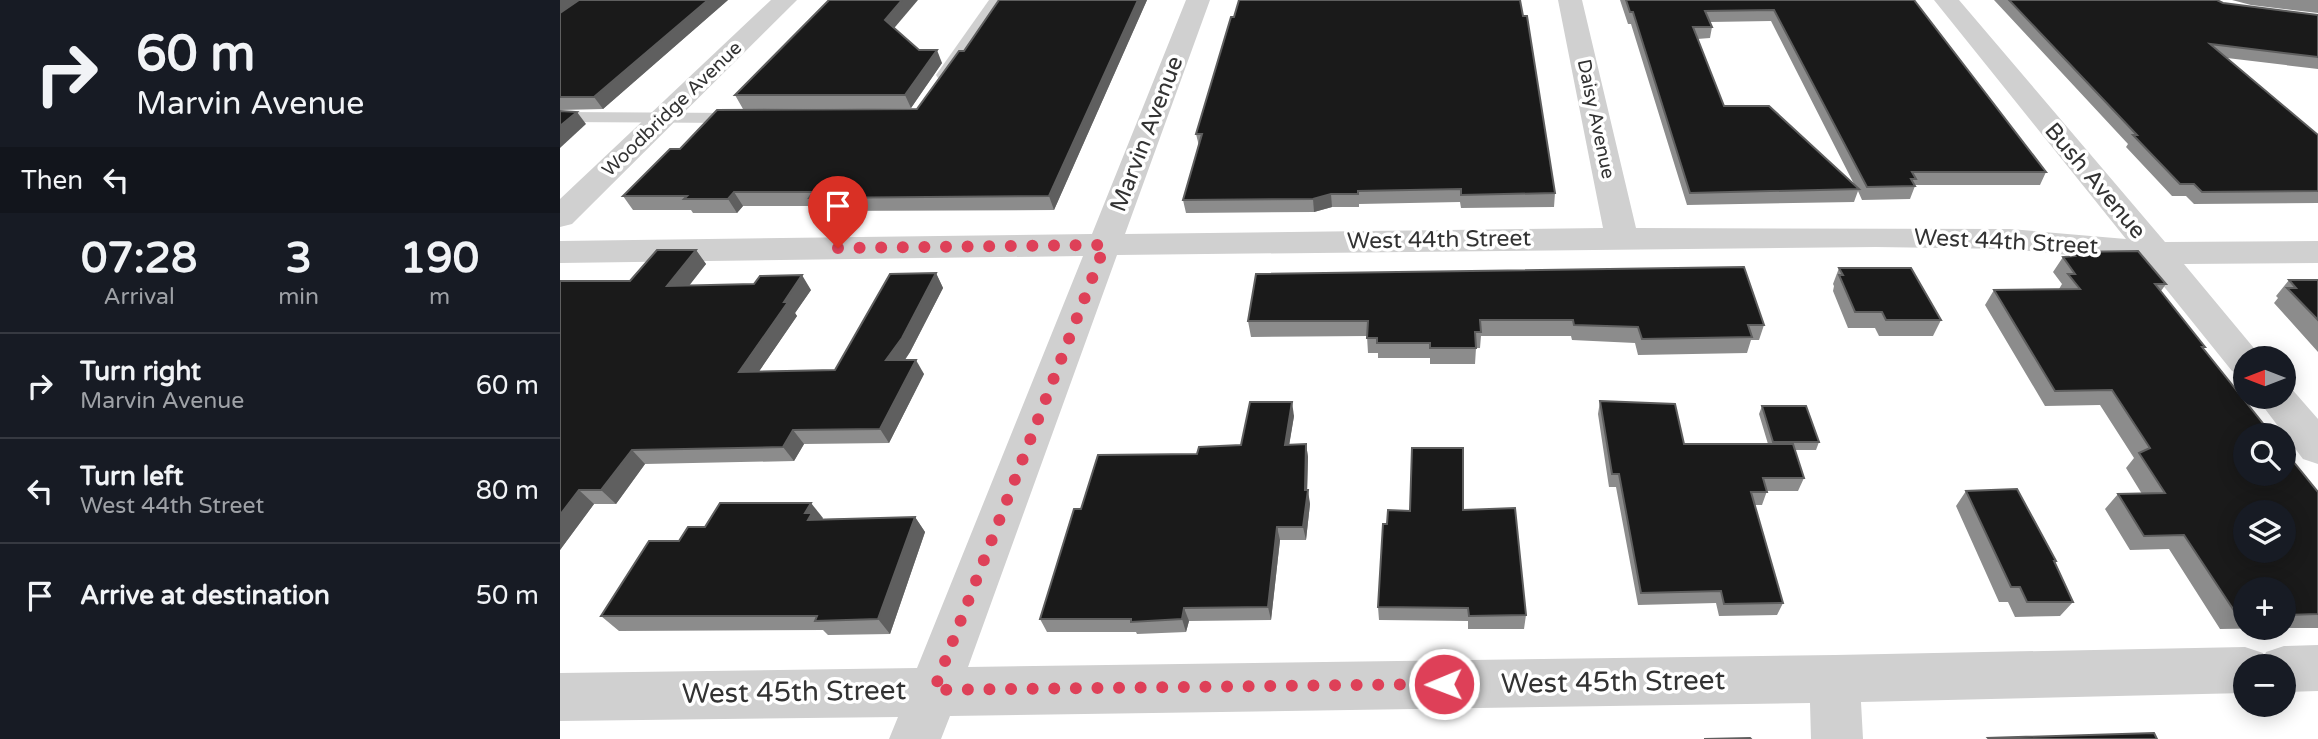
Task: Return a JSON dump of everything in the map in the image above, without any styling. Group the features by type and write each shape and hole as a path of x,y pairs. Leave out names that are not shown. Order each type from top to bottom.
{"street":[{"name":"Woodbridge Avenue","path":"560,217 785,0"},
{"name":"Marvin Avenue","path":"915,739 1198,0"},
{"name":"Daisy Avenue","path":"1570,0 1622,238"},
{"name":"Bush Avenue","path":"1946,0 2233,347"},
{"name":"West 44th Street","path":"560,252 1622,238 2010,239 2155,253 2318,252"},
{"path":"2287,410 2318,448"},
{"path":"2296,669 2318,668"},
{"name":"West 45th Street","path":"560,697 1835,679 2233,670"},
{"path":"1835,679 1837,739"}],"lane":[{"path":"933,92 996,0"},
{"path":"560,117 753,117"}],"building":[{"path":"579,0 708,0 594,97 560,97 560,13"},
{"path":"829,0 902,0 885,20 919,50 937,50 905,95 735,95"},
{"path":"999,0 1138,0 1049,196 809,198 813,192 734,192 728,199 623,196 670,149 680,149 717,110 917,109 959,51 964,51"},
{"path":"1239,0 1520,0 1523,16 1527,16 1555,193 1461,195 1461,189 1358,191 1358,194 1331,194 1313,199 1183,200 1202,134 1196,134 1231,17 1234,17"},
{"path":"1626,0 1914,0 2046,172 1912,172 1916,179 1911,179 1915,186 1867,187 1774,10 1705,11 1712,27 1693,27 1724,106 1769,106 1859,189 1690,193 1633,12 1630,12"},
{"path":"2009,0 2217,0 2318,15 2318,57 2210,44 2318,135 2318,191 2202,192 2194,184 2180,184"},
{"path":"560,111 577,112 560,126"},
{"path":"657,250 696,250 667,286 754,284 760,276 802,275 784,302 788,302 739,372 835,370 890,274 936,273 902,338 886,360 916,360 880,429 793,430 783,447 632,450 601,490 579,490 560,515 560,281 630,281"},
{"path":"2138,251 2166,284 2155,284 2233,386 2233,410 2252,410 2263,423 2233,423 2233,486 2296,486 2296,465 2318,492 2318,614 2296,615 2296,577 2233,577 2233,609 2184,535 2144,536 2118,494 2165,493 2139,453 2150,448 2112,390 2055,391 1994,290 2080,289 2068,274 2075,274 2063,257 2075,256 2071,252"},
{"path":"1744,267 1764,325 1748,325 1752,337 1642,339 1638,327 1574,325 1573,320 1480,320 1481,332 1475,332 1476,348 1430,348 1430,343 1377,343 1377,338 1367,338 1368,321 1248,321 1256,274"},
{"path":"1839,268 1911,268 1941,320 1886,320 1882,312 1855,312 1839,275 1843,275"},
{"path":"2289,280 2318,280 2318,320 2287,288 2296,288"},
{"path":"1600,401 1675,404 1684,444 1793,444 1804,478 1763,478 1767,492 1751,492 1783,603 1724,604 1721,591 1641,593 1619,474 1612,474"},
{"path":"1250,402 1292,402 1285,445 1306,444 1305,490 1308,490 1303,527 1277,527 1268,607 1184,608 1182,619 1131,622 1131,619 1040,619 1074,509 1081,509 1098,455 1197,454 1199,447 1241,445"},
{"path":"1762,406 1806,406 1819,442 1773,442"},
{"path":"1412,448 1463,448 1463,510 1515,508 1526,615 1469,616 1468,608 1378,607 1383,524 1387,524 1388,510 1410,511"},
{"path":"2017,489 2056,561 2073,602 2027,602 2020,587 2011,587 1966,491"},
{"path":"720,503 811,503 805,513 812,513 808,520 915,517 878,619 815,621 817,616 601,616 649,541 679,541 688,527 705,527"},
{"path":"2154,733 2157,739 1988,738"}],"route":[{"path":"838,248 1105,245 934,690 1444,684"}]}
